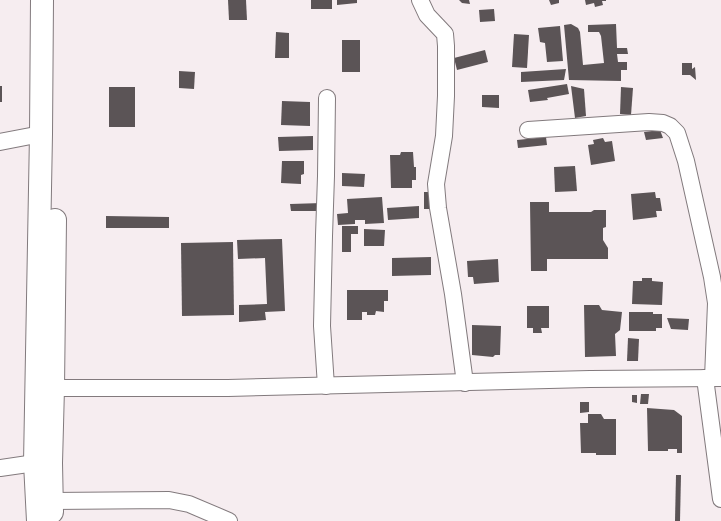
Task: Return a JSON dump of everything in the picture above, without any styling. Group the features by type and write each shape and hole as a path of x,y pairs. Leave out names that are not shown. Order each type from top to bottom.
{"main road":[{"path":"38,521 43,463 53,388 42,0"},
{"path":"52,511 43,463 46,122 56,0"}],"street":[{"path":"420,0 427,15 445,34 446,40 444,136 436,184 438,208 453,294 465,382"},
{"path":"326,98 326,176 322,313 326,386"},
{"path":"0,142 46,122"},
{"path":"528,130 649,122 663,123 670,126 677,133 686,161 712,277 716,303 713,378 721,499"},
{"path":"53,388 228,388 590,379 713,378"},
{"path":"0,468 43,463"},
{"path":"52,511 169,500 190,504 229,521"}],"building":[{"path":"228,0 246,0 247,20 229,20"},
{"path":"311,0 332,0 332,9 311,9"},
{"path":"337,0 357,0 357,3 337,5"},
{"path":"459,0 469,0 470,4 462,3"},
{"path":"549,0 559,0 559,3 551,5"},
{"path":"585,0 606,1 602,1 603,5 595,7 594,3 586,5"},
{"path":"494,9 495,21 480,22 479,10"},
{"path":"571,24 578,28 580,32 583,65 604,63 601,36 599,32 588,32 588,25 616,24 617,48 627,48 628,54 617,54 618,62 627,62 627,70 621,70 621,81 569,80 564,25"},
{"path":"560,26 563,61 547,62 545,43 540,42 538,28"},
{"path":"276,32 289,33 289,58 275,58"},
{"path":"514,34 529,35 527,68 512,67"},
{"path":"342,40 360,40 360,72 342,72"},
{"path":"485,50 488,62 457,70 454,58"},
{"path":"682,63 692,63 692,69 695,67 696,80 690,75 682,75"},
{"path":"566,69 564,80 521,82 521,72"},
{"path":"179,71 195,72 194,89 179,88"},
{"path":"567,84 569,94 547,98 548,100 530,102 528,90"},
{"path":"0,86 2,86 2,102 0,102"},
{"path":"571,86 584,89 586,116 575,118"},
{"path":"109,87 135,87 135,127 109,127"},
{"path":"621,87 633,88 631,115 620,114"},
{"path":"482,95 499,95 499,108 482,107"},
{"path":"282,101 310,102 310,126 281,125"},
{"path":"660,130 663,138 646,140 644,132"},
{"path":"313,136 313,150 279,151 278,137"},
{"path":"546,137 547,145 518,148 517,140"},
{"path":"603,138 605,142 612,141 615,161 591,165 588,145 594,144 593,140"},
{"path":"401,152 413,152 414,167 416,167 416,180 412,180 412,188 391,188 390,155 400,155"},
{"path":"282,161 304,161 304,174 301,175 301,184 281,183"},
{"path":"575,166 577,191 555,192 554,167"},
{"path":"342,173 365,174 364,187 342,186"},
{"path":"424,192 436,192 436,209 424,209"},
{"path":"655,192 656,198 660,198 662,211 656,211 657,217 633,220 631,194"},
{"path":"382,197 384,223 365,224 365,220 355,220 355,224 338,225 337,214 348,213 347,199"},
{"path":"530,202 549,202 549,212 591,212 594,210 606,210 606,227 603,228 603,240 608,248 608,259 547,259 547,271 531,271"},
{"path":"322,203 322,211 291,211 290,204"},
{"path":"419,206 419,218 388,220 387,208"},
{"path":"106,216 169,217 169,228 106,228"},
{"path":"342,226 358,226 358,234 351,234 351,252 342,252"},
{"path":"364,229 385,230 384,246 364,246"},
{"path":"282,239 285,311 265,312 266,320 239,322 239,305 267,304 265,258 238,259 237,240"},
{"path":"233,242 234,315 182,316 181,243"},
{"path":"431,257 431,275 392,276 392,258"},
{"path":"498,259 499,282 474,284 473,277 468,277 467,261"},
{"path":"642,278 652,278 652,281 663,282 662,305 632,304 633,281 642,281"},
{"path":"347,290 388,290 388,301 384,301 384,312 376,311 375,315 367,315 367,312 362,312 362,320 347,320"},
{"path":"584,305 599,305 602,310 622,312 620,330 615,334 616,356 585,357"},
{"path":"527,306 549,306 549,328 541,328 542,333 533,333 533,328 527,328"},
{"path":"629,312 653,312 653,314 662,314 662,328 656,328 656,331 629,331"},
{"path":"667,318 689,319 688,330 671,329"},
{"path":"472,325 501,326 500,355 495,355 493,357 472,355"},
{"path":"628,338 639,339 638,361 627,361"},
{"path":"641,394 649,394 648,404 640,404"},
{"path":"632,395 637,395 637,403 632,402"},
{"path":"580,402 589,402 589,412 580,413"},
{"path":"647,408 674,410 682,416 682,453 677,453 677,449 668,449 668,451 648,451"},
{"path":"588,414 601,414 604,419 616,419 616,455 581,453 580,423 588,423"},
{"path":"676,475 681,475 680,521 675,521"}]}
